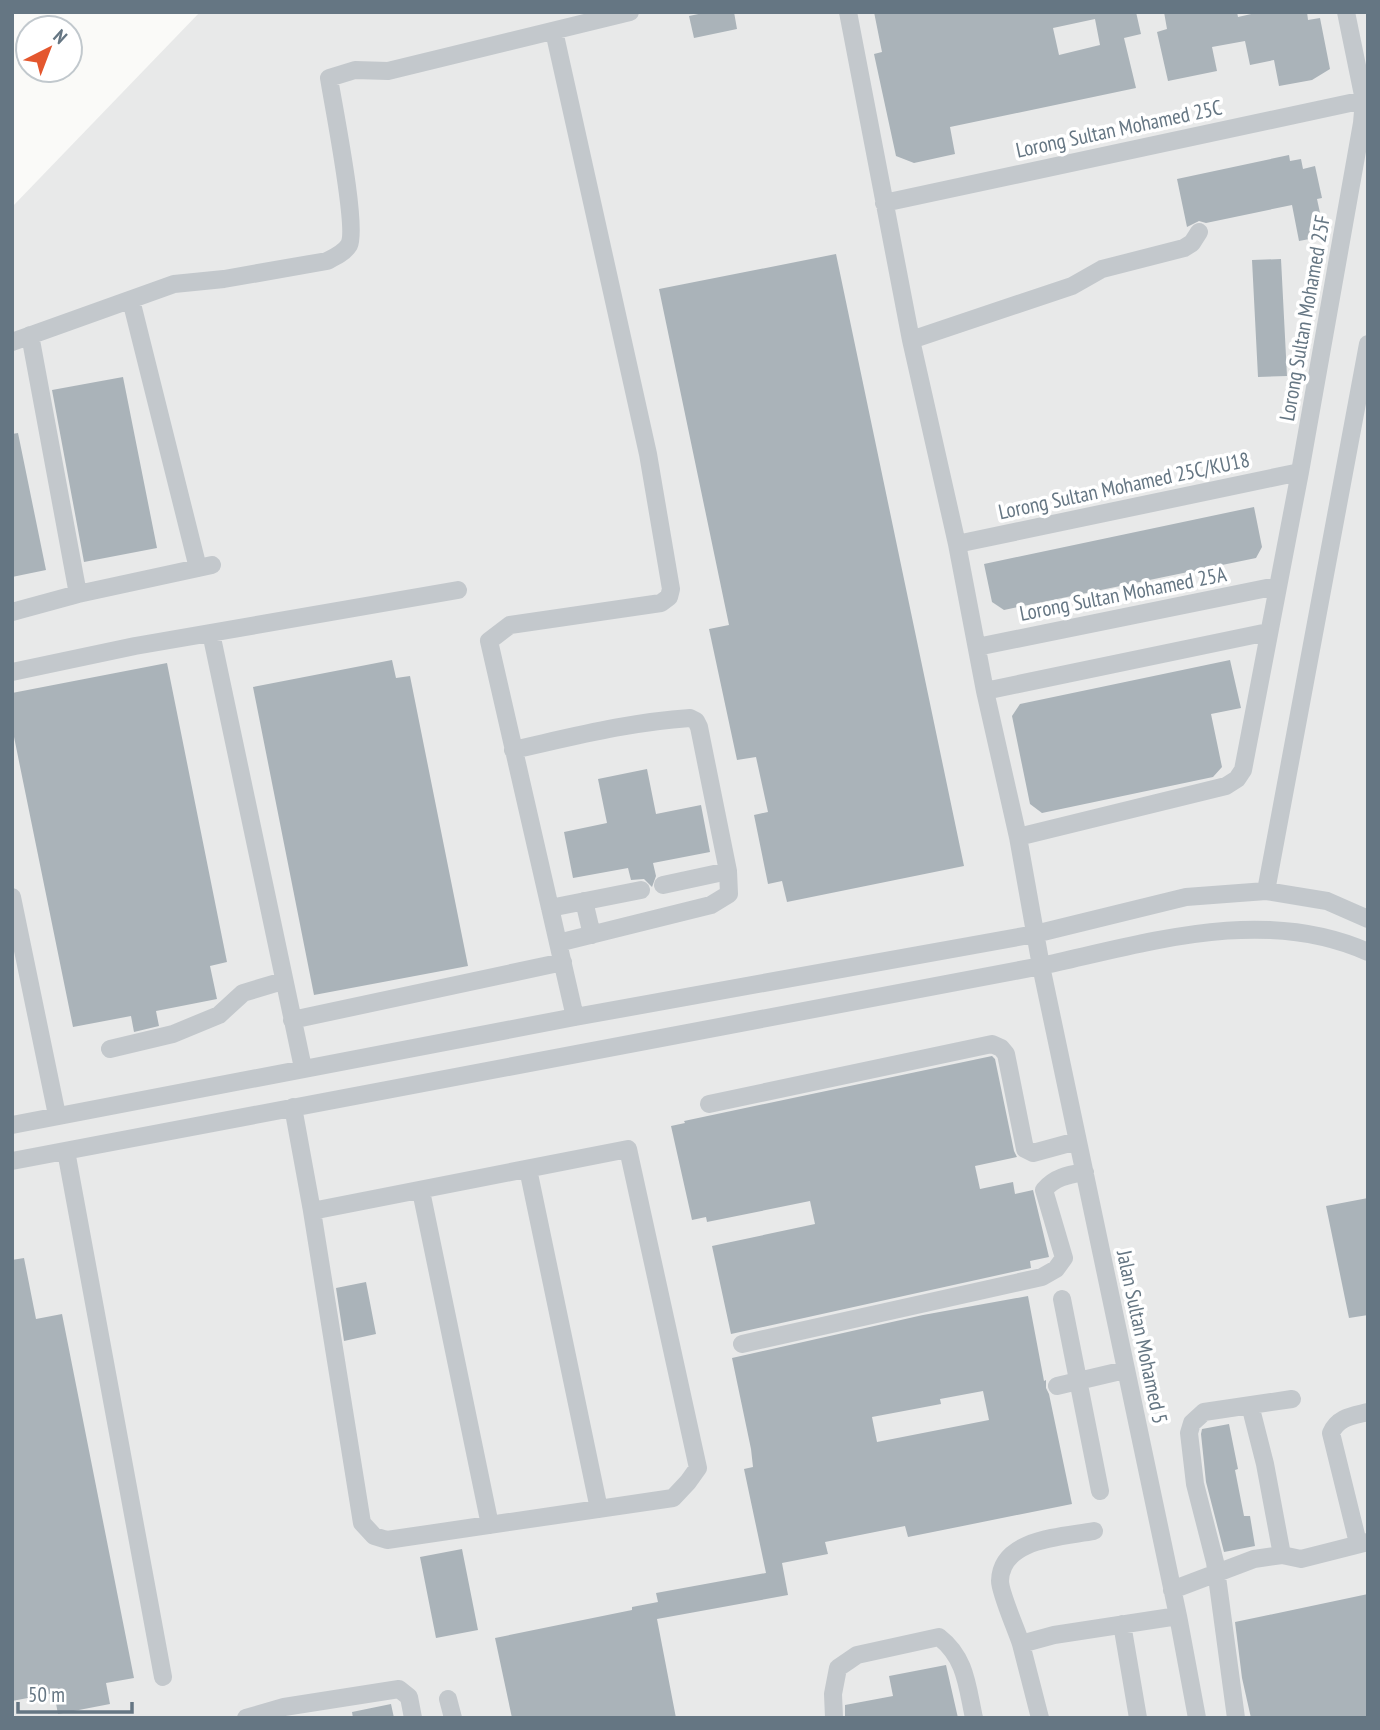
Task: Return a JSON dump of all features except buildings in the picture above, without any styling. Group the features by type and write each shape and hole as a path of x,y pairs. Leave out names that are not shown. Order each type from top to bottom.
{"street":[{"path":"12,342 174,284 224,279 327,261 340,255 348,247 351,238 347,191 329,78 355,70 388,71 630,12"},
{"name":"Jalan Sultan Mohamed 5","path":"848,12 911,341 957,544 985,691 1018,838 1041,966 1178,1616 1197,1718"},
{"name":"Lorong Sultan Mohamed 25F","path":"1018,838 1226,786 1237,779 1243,770 1300,472 1362,123 1364,100 1346,12"},
{"path":"554,31 648,454 671,589 669,597 662,603 510,625 489,641 575,1017"},
{"name":"Lorong Sultan Mohamed 25C","path":"884,203 1364,100"},
{"path":"911,341 1072,286 1102,269 1184,248 1192,243 1199,232"},
{"path":"12,612 78,594 205,567 131,300"},
{"path":"30,335 78,594"},
{"path":"1266,891 1368,344"},
{"name":"Lorong Sultan Mohamed 25C/KU18","path":"957,544 1300,472"},
{"name":"Lorong Sultan Mohamed 25A","path":"977,647 1277,586"},
{"path":"12,672 135,646 458,590"},
{"path":"985,691 1268,632"},
{"path":"211,633 303,1069"},
{"path":"513,750 649,721 693,719 699,727 730,892 718,903 558,943"},
{"path":"663,886 728,871"},
{"path":"550,908 641,890"},
{"path":"12,1125 575,1017 1035,934 1186,897 1266,891 1328,901 1368,919"},
{"path":"12,897 57,1115"},
{"path":"584,901 592,935"},
{"path":"12,1161 1041,966 1196,933 1257,928 1340,940 1368,953"},
{"path":"292,1020 563,962"},
{"path":"110,1049 173,1034 219,1014 243,993 283,981"},
{"path":"709,1104 992,1044 1006,1054 1026,1149 1033,1153 1077,1141"},
{"path":"293,1107 362,1523 374,1536 387,1540 673,1498 698,1468 628,1149 312,1211"},
{"path":"66,1151 163,1677"},
{"path":"528,1169 599,1509"},
{"path":"742,1343 1028,1280 1049,1273 1056,1269 1064,1258 1044,1190 1061,1177 1085,1172"},
{"path":"421,1191 490,1525"},
{"path":"1062,1299 1100,1491"},
{"path":"1057,1386 1125,1370"},
{"path":"1236,1718 1216,1575 1195,1484 1190,1428 1204,1412 1292,1399"},
{"path":"1250,1405 1265,1464 1282,1555"},
{"path":"1171,1590 1254,1559 1282,1555 1301,1559 1363,1542 1331,1433 1342,1419 1368,1412"},
{"path":"1040,1718 1021,1644 1000,1582 1008,1558 1027,1544 1094,1531"},
{"path":"1021,1644 1054,1635 1178,1616"},
{"path":"1122,1624 1138,1718"},
{"path":"834,1718 833,1694 838,1668 857,1655 939,1637 952,1647 961,1662 974,1718"},
{"path":"246,1718 284,1707 399,1689 409,1697 413,1718"},
{"path":"448,1699 453,1718"}],"shaded area":[{"path":"200,12 1368,12 1368,1718 12,1718 12,207"}]}
